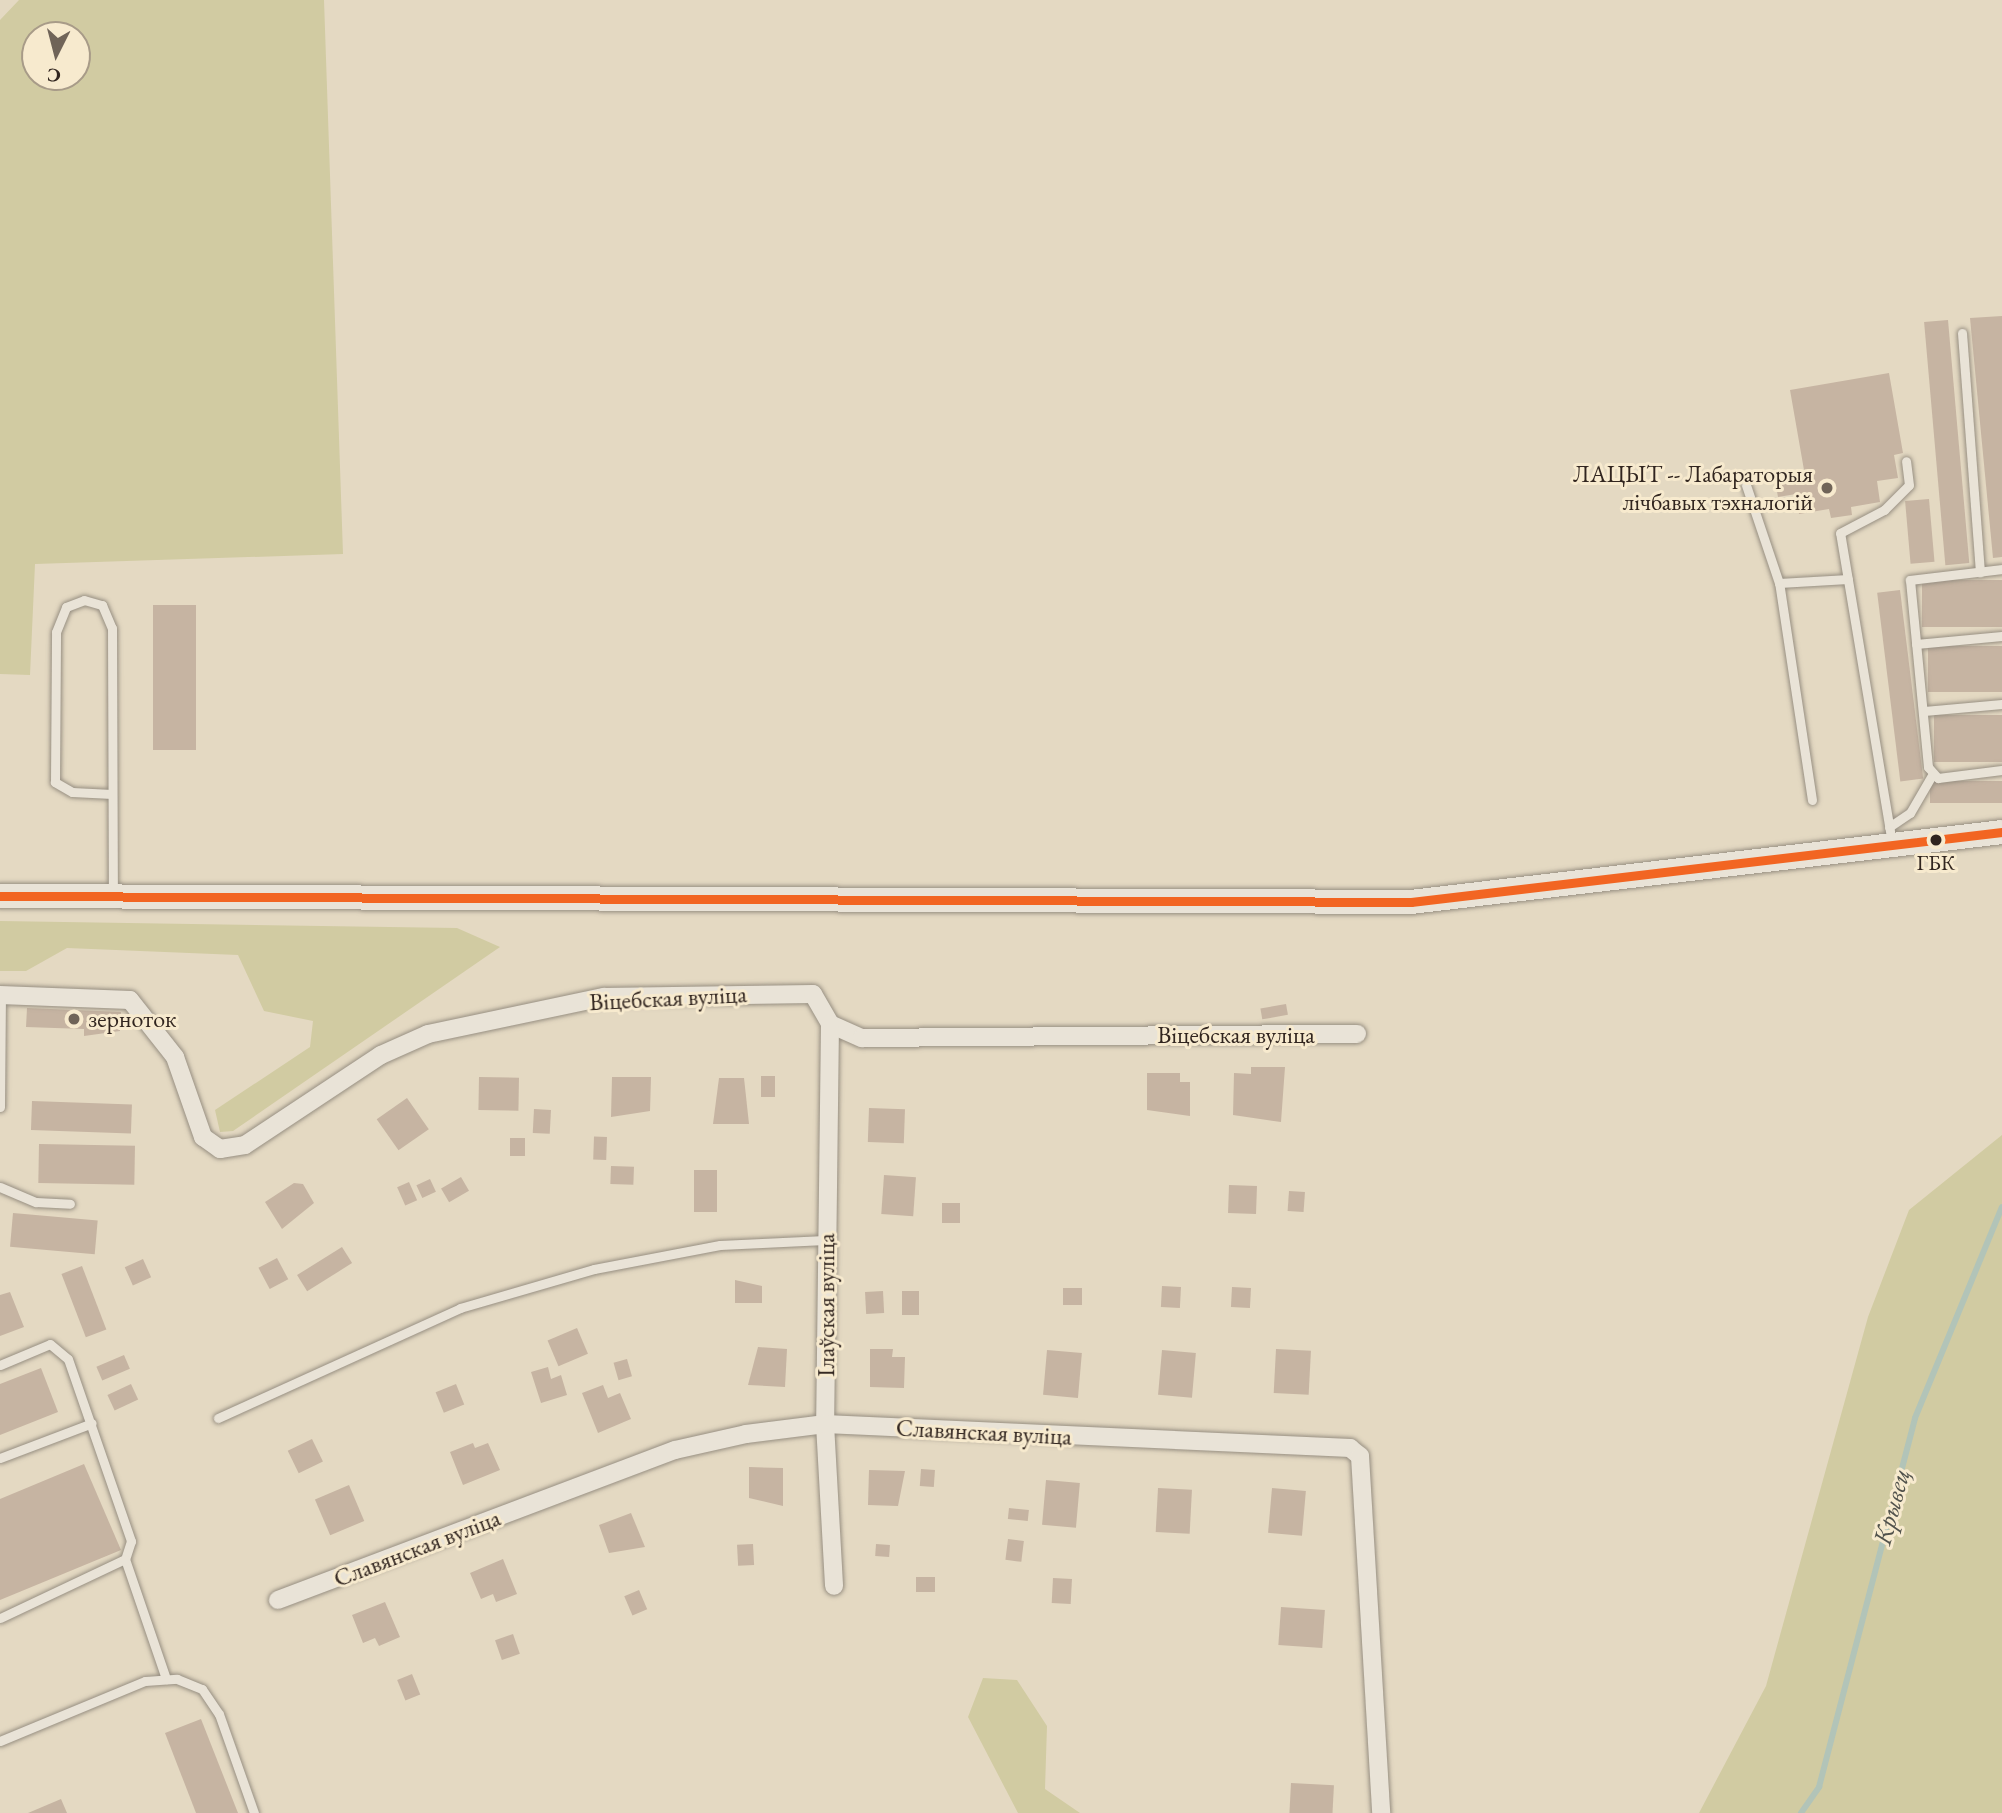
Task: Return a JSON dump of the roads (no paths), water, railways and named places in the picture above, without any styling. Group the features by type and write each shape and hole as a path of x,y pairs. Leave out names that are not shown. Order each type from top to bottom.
{"main road":[{"path":"0,895 496,900 1411,902 1891,838 2002,832"}],"street":[{"name":"Віцебская вуліца","path":"0,995 130,1000 174,1057 203,1137 220,1149 245,1144 381,1055 428,1034 604,997 813,994 830,1024 862,1038 1357,1034"},
{"name":"Ілаўская вуліца","path":"830,1024 825,1240 825,1424 834,1586"},
{"name":"Славянская вуліца","path":"278,1600 675,1450 825,1424 1350,1448 1360,1456 1381,1813"}],"lane":[{"path":"1962,333 1980,572"},
{"path":"1891,838 1840,533 1884,510 1909,485 1906,461"},
{"path":"1746,485 1779,583 1812,800"},
{"path":"1891,838 1910,813 1932,775 1910,580 2002,569"},
{"path":"1779,583 1848,579"},
{"path":"111,794 72,792 55,782 56,632 65,607 84,600 102,605 112,628 113,897"},
{"path":"1916,644 2002,636"},
{"path":"1924,711 2002,704"},
{"path":"1932,775 2002,771"},
{"path":"0,995 0,1107"},
{"path":"0,1187 36,1202 70,1204"},
{"path":"218,1418 473,1304 594,1269 720,1245 825,1240"},
{"path":"0,1365 50,1344 68,1359 131,1541 125,1559 166,1679"},
{"path":"0,1458 92,1423"},
{"path":"0,1618 125,1559"},
{"path":"0,1741 145,1681 166,1679 202,1689 219,1714 254,1813"}],"waterway":[{"name":"Крывец","path":"1801,1813 1819,1787 1915,1418 2002,1207"}],"place":[{"name":"ЛАЦЫТ -- Лабараторыя лічбавых тэхналогій","path":"1827,488"},
{"name":"ГБК","path":"1936,840"},
{"name":"зерноток","path":"74,1019"}]}
